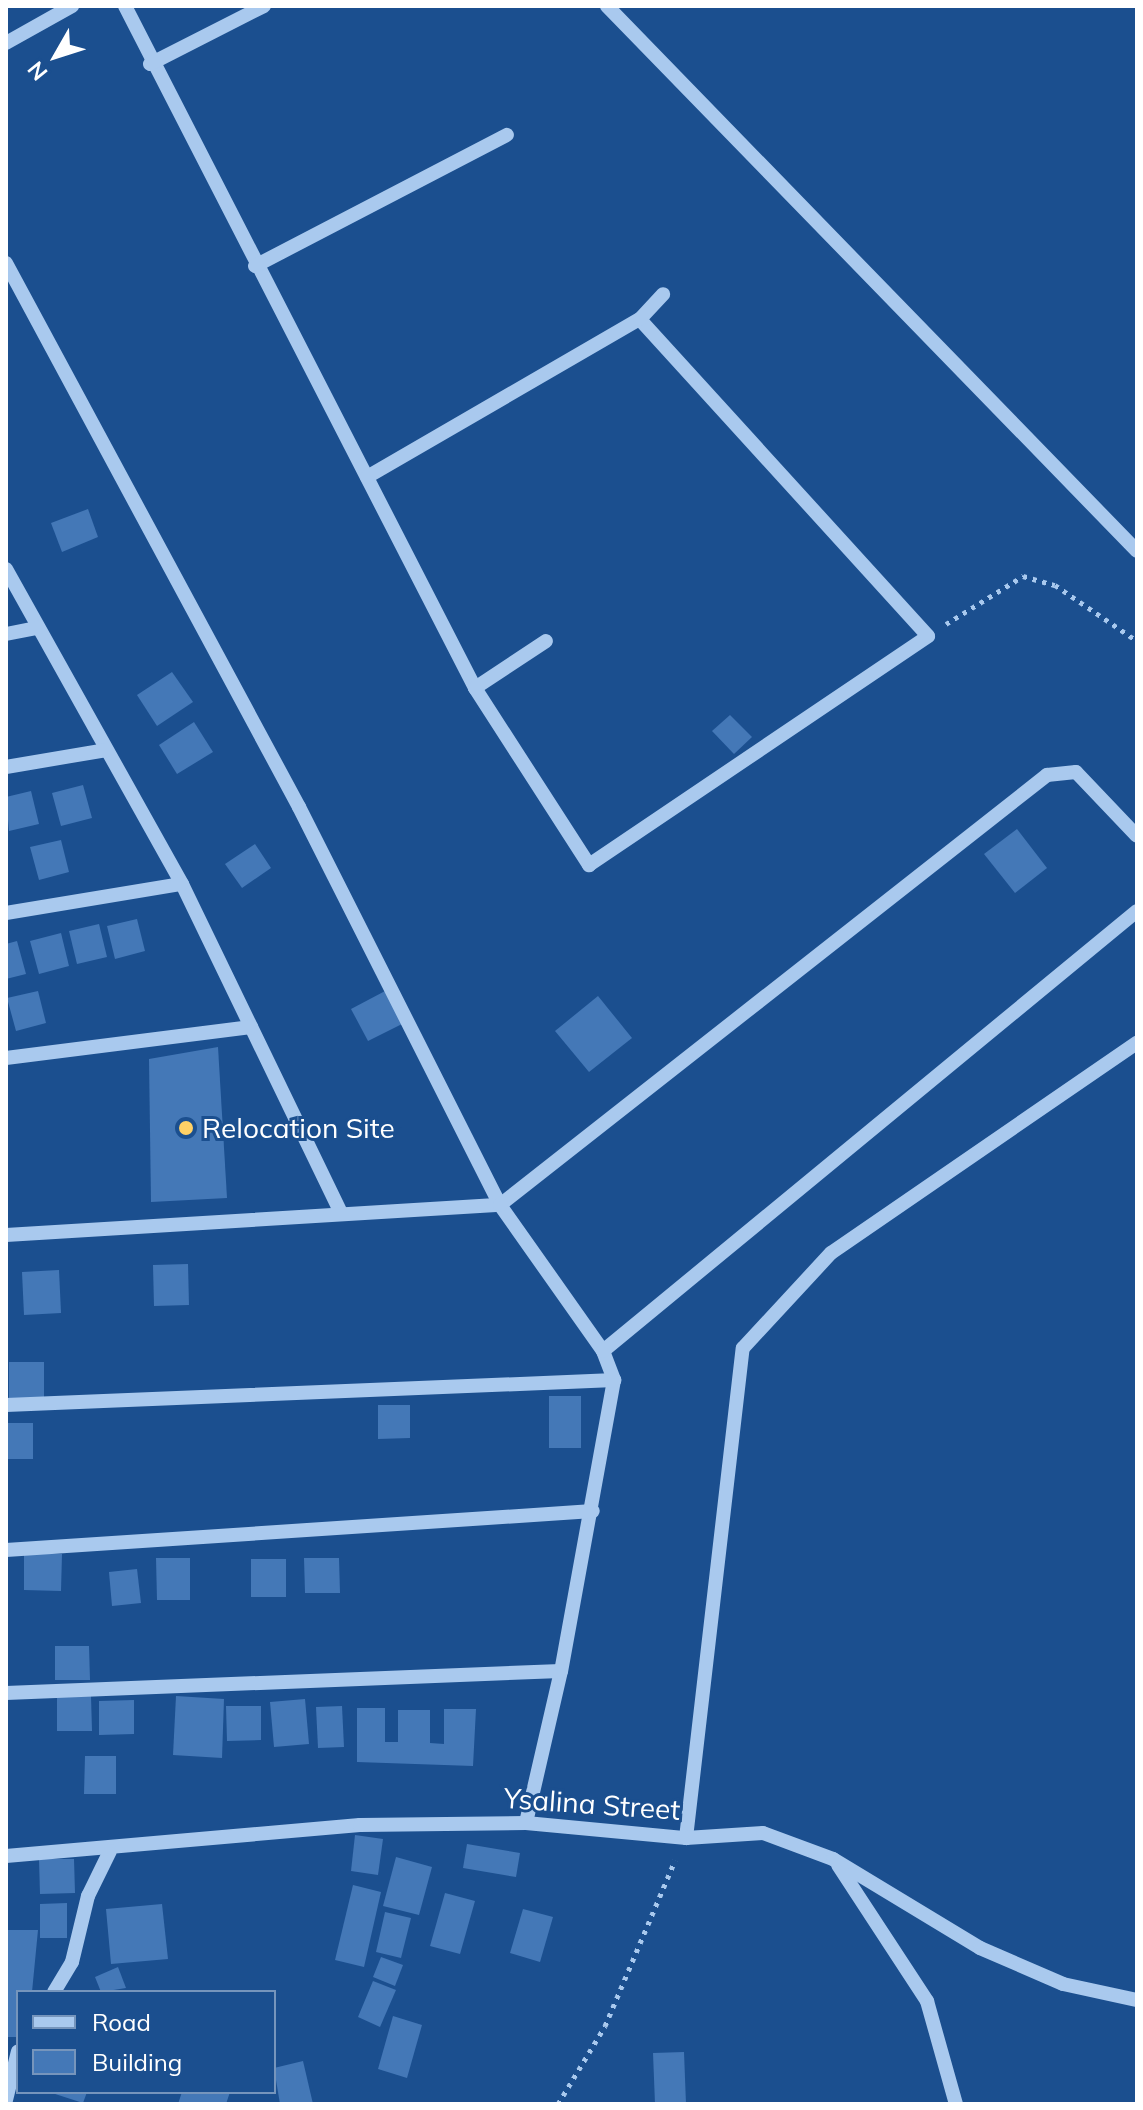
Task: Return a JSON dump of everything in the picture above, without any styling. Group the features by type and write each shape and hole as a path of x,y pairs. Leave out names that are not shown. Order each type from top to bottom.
{"street":[{"path":"6,43 72,6"},
{"path":"125,6 150,64 475,688 589,865 928,636 640,319"},
{"path":"150,64 264,6"},
{"path":"607,6 1137,551"},
{"path":"255,266 507,135"},
{"path":"6,263 299,807 500,1205 603,1351 614,1380 593,1511 526,1823"},
{"path":"367,477 640,319 663,294"},
{"path":"6,569 182,884 341,1213"},
{"path":"6,634 38,628"},
{"path":"475,688 546,641"},
{"path":"6,767 107,750"},
{"path":"6,1235 500,1205 1047,775 1076,772 1137,836"},
{"path":"6,913 182,884"},
{"path":"603,1351 1137,911"},
{"path":"6,1058 251,1027"},
{"path":"686,1838 743,1348 831,1253 1137,1043"},
{"path":"6,1405 614,1380"},
{"path":"6,1550 593,1511"},
{"path":"6,1693 561,1671"},
{"name":"Ysalina Street","path":"6,1856 110,1851 360,1825 526,1823 686,1838 763,1833 833,1859 980,1948 1063,1984 1137,2000"},
{"path":"55,1990 72,1962 88,1896 110,1851"},
{"path":"833,1859 927,2001 956,2104"},
{"path":"6,2100 16,2059"}],"path":[{"path":"928,636 1023,576 1055,585 1137,641"},
{"path":"558,2104 605,2026 630,1956 686,1838"}],"building":[{"path":"88,509 98,537 62,552 51,523"},
{"path":"172,672 193,702 157,726 137,695"},
{"path":"730,715 752,737 734,754 712,731"},
{"path":"194,722 213,752 177,774 159,745"},
{"path":"83,785 92,818 61,826 52,793"},
{"path":"31,791 39,824 9,831 6,797"},
{"path":"1017,829 1047,868 1015,893 984,854"},
{"path":"61,840 69,872 39,880 30,847"},
{"path":"255,844 271,868 242,888 225,864"},
{"path":"137,919 145,951 115,959 107,926"},
{"path":"99,924 107,957 77,964 69,931"},
{"path":"61,933 69,966 39,974 30,941"},
{"path":"17,941 26,974 6,979 6,944"},
{"path":"387,990 404,1023 368,1041 351,1009"},
{"path":"38,991 46,1023 16,1031 7,998"},
{"path":"598,996 632,1038 589,1072 555,1031"},
{"name":"Relocation Site","path":"218,1047 227,1198 151,1202 149,1059"},
{"path":"188,1264 189,1305 154,1306 153,1265"},
{"path":"59,1270 61,1313 24,1315 22,1272"},
{"path":"9,1362 44,1362 44,1399 9,1399"},
{"path":"549,1396 581,1396 581,1448 549,1448"},
{"path":"378,1405 410,1405 410,1438 378,1439"},
{"path":"6,1423 33,1423 33,1459 6,1459"},
{"path":"24,1553 62,1554 61,1591 24,1590"},
{"path":"156,1558 190,1558 190,1600 157,1600"},
{"path":"304,1558 339,1558 340,1593 305,1593"},
{"path":"251,1559 286,1559 286,1597 251,1597"},
{"path":"137,1569 141,1603 112,1606 109,1572"},
{"path":"55,1646 89,1646 90,1680 55,1680"},
{"path":"91,1696 92,1731 57,1731 57,1697"},
{"path":"176,1696 224,1699 222,1758 173,1755"},
{"path":"305,1699 309,1744 274,1747 270,1702"},
{"path":"134,1700 134,1734 99,1735 99,1701"},
{"path":"226,1706 261,1706 261,1740 227,1741"},
{"path":"342,1706 344,1747 318,1748 316,1707"},
{"path":"357,1708 385,1708 385,1742 398,1742 398,1710 430,1710 430,1743 444,1744 444,1709 476,1709 473,1766 357,1762"},
{"path":"85,1756 116,1756 116,1794 84,1794"},
{"path":"355,1835 383,1839 378,1875 351,1871"},
{"path":"467,1844 520,1853 516,1877 463,1868"},
{"path":"396,1857 432,1867 419,1915 383,1906"},
{"path":"39,1859 74,1859 75,1893 40,1894"},
{"path":"353,1885 381,1892 364,1967 335,1960"},
{"path":"445,1893 475,1901 460,1954 430,1946"},
{"path":"67,1903 67,1938 40,1938 40,1904"},
{"path":"162,1904 168,1959 111,1964 106,1909"},
{"path":"523,1909 553,1917 540,1962 510,1953"},
{"path":"385,1912 411,1918 401,1958 376,1952"},
{"path":"6,1930 38,1930 32,1990 16,1990 16,2037 6,2037"},
{"path":"381,1957 403,1965 395,1986 373,1977"},
{"path":"118,1967 126,1988 100,1990 95,1977"},
{"path":"373,1981 396,1990 380,2027 358,2017"},
{"path":"393,2016 422,2025 407,2078 378,2069"},
{"path":"684,2052 686,2104 655,2104 653,2053"},
{"path":"303,2061 313,2104 280,2104 276,2068"},
{"path":"55,2094 86,2094 83,2103"},
{"path":"181,2094 229,2094 226,2104 178,2104"}],"place":[{"name":"Relocation Site","path":"186,1128"}]}
